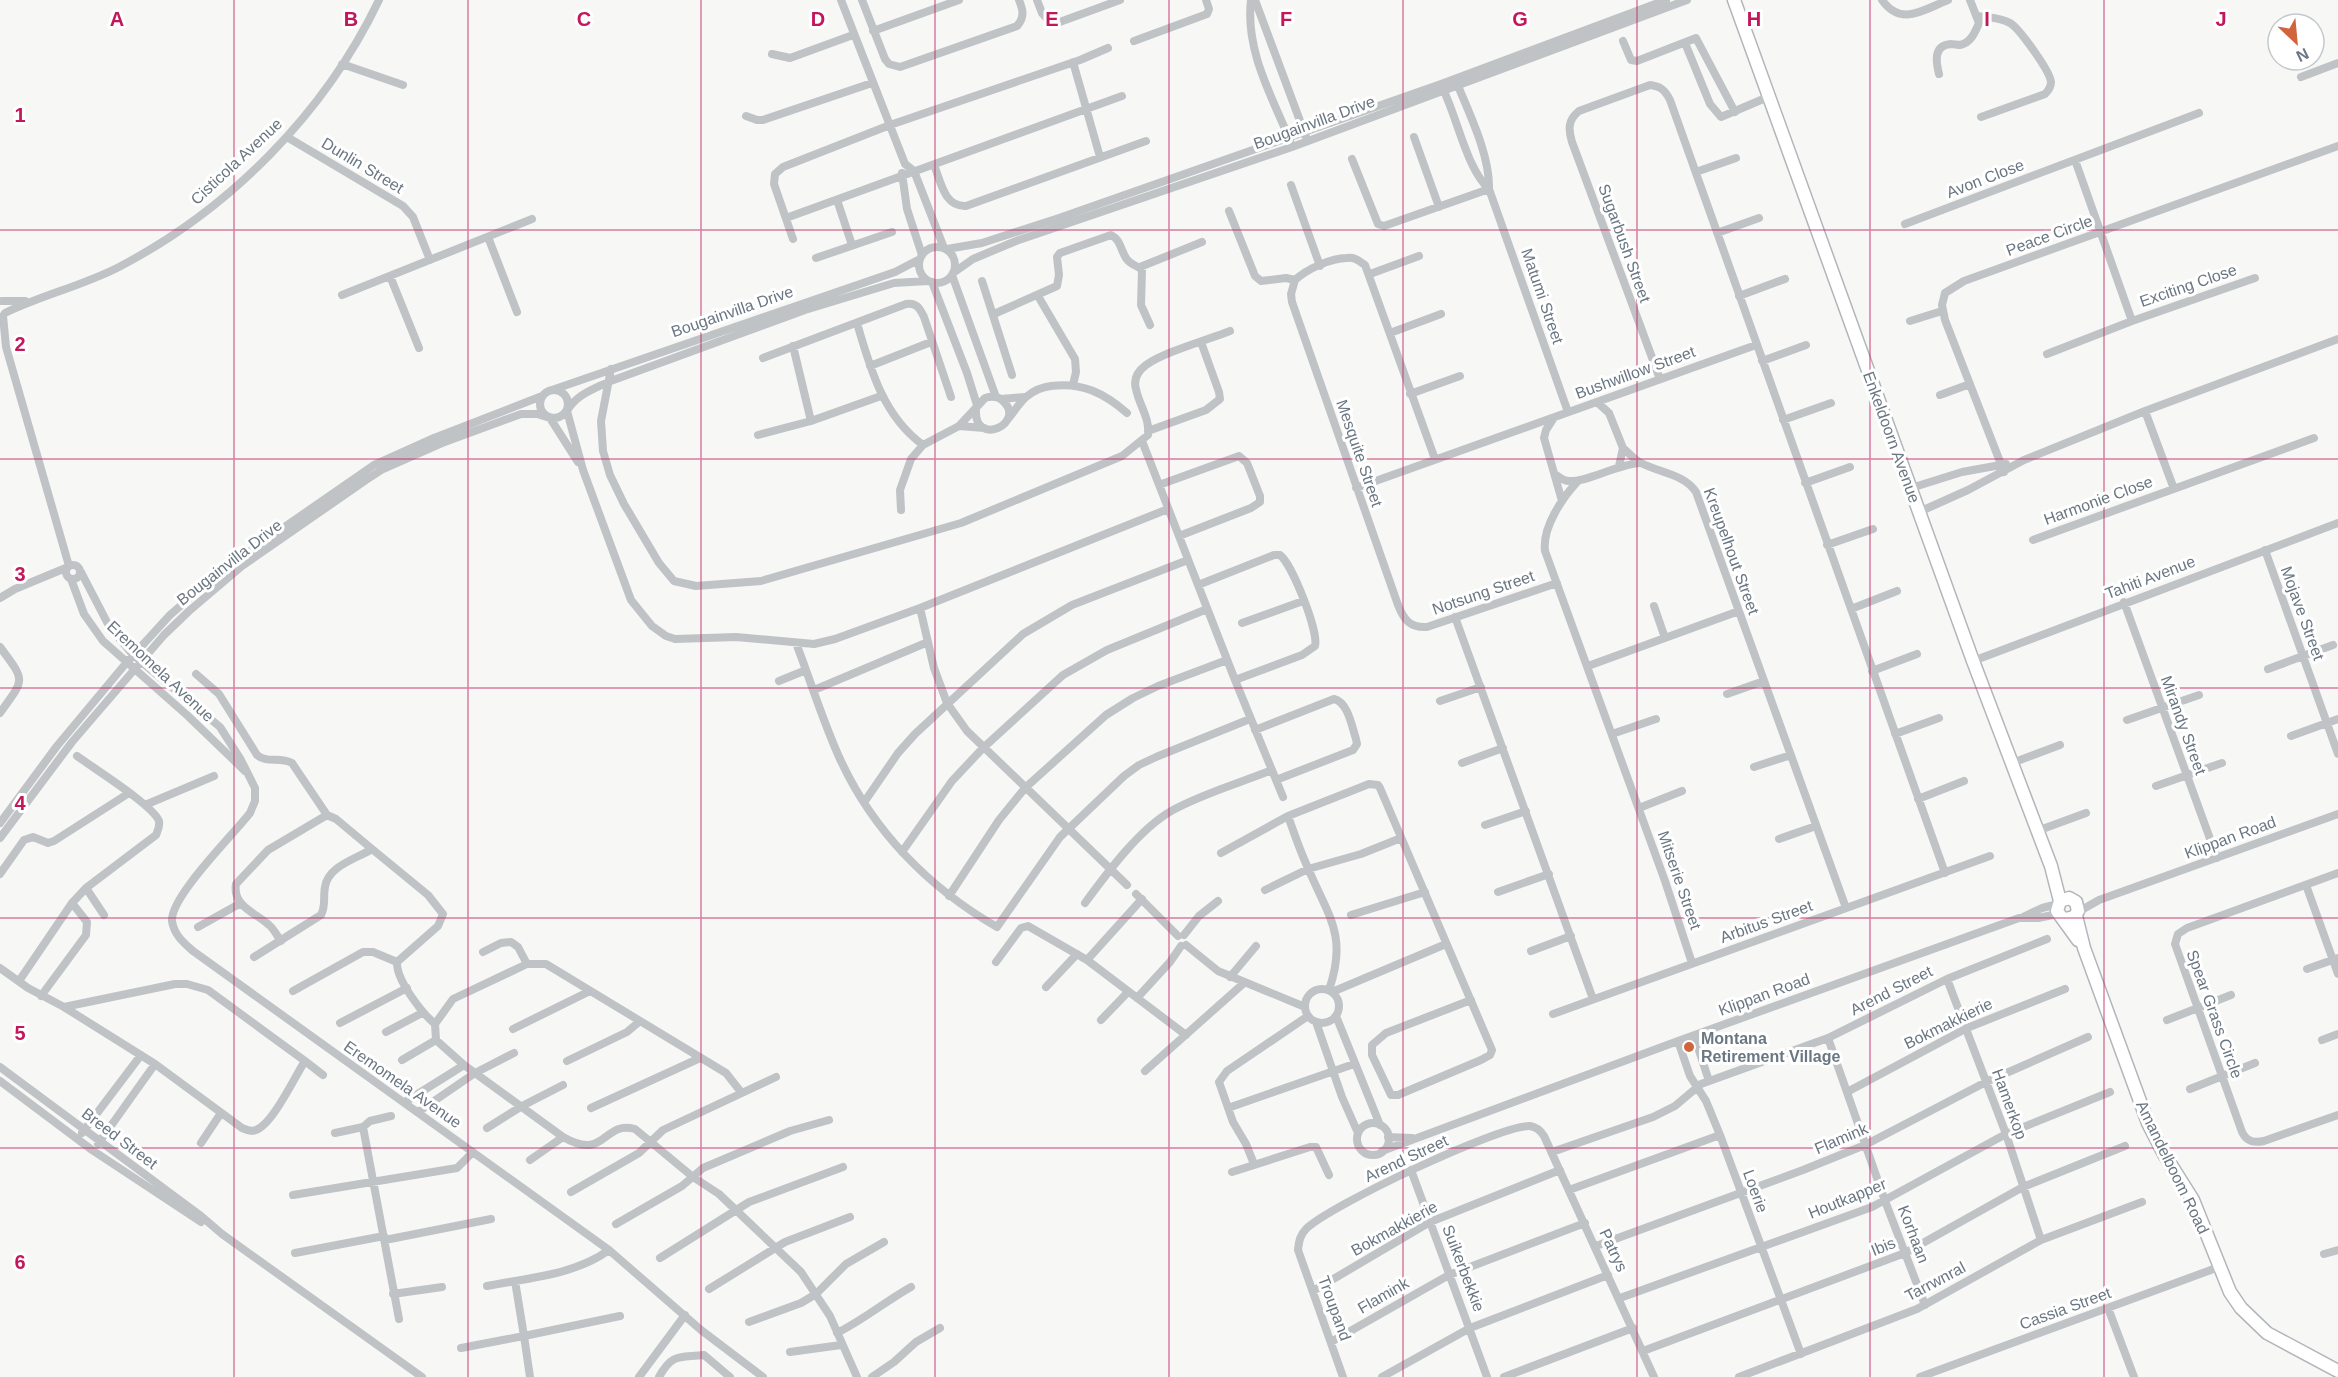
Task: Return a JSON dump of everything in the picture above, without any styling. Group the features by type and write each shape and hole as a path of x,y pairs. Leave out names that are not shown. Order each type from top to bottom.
{"street":[{"name":"Cisticola Avenue","path":"2,316 28,301 82,283 119,267 186,226 224,197 287,137 342,64 379,0"},
{"path":"862,0 885,59 889,64 900,67 1017,26 1023,13 1019,0"},
{"path":"873,31 959,0"},
{"path":"1037,0 1042,13 1051,23 1117,1"},
{"path":"1134,40 1207,14 1209,9 1206,0"},
{"path":"1253,0 1306,136"},
{"path":"1253,0 1252,34 1262,76 1292,147"},
{"name":"Bougainvilla Drive","path":"0,823 57,746 130,658 170,615 374,465 552,390 895,272 921,257 929,248 945,249 982,243 1289,137 1306,136 1443,88 1666,0"},
{"name":"Bougainvilla Drive","path":"1456,82 1687,0"},
{"name":"Enkeldoorn Avenue","path":"1734,0 1918,512 2067,908"},
{"path":"1882,0 1893,13 1905,15 1948,0"},
{"path":"1939,74 1935,59 1938,51 1948,44 1960,45 1970,40 1979,23 1970,0"},
{"path":"844,1 853,35 905,164 914,171 945,249 954,257 953,274 999,398 1008,408 1008,420"},
{"path":"1977,16 2013,24 2044,68 2051,82 2045,94 1981,117"},
{"path":"772,54 790,58 853,35"},
{"path":"1623,41 1628,57 1637,61 1696,38 1735,112"},
{"path":"1685,43 1714,111 1721,117 1768,97"},
{"path":"793,239 774,184 778,170 890,125 1074,62 1108,48"},
{"path":"1074,62 1100,157"},
{"path":"2301,77 2338,63"},
{"path":"342,64 403,85"},
{"name":"Matumi Street","path":"1456,82 1489,167 1489,189 1568,412"},
{"path":"746,116 763,120 872,83"},
{"name":"Sugarbush Street","path":"1660,379 1572,142 1569,129 1572,117 1586,108 1650,85 1658,86 1666,92 1670,100 1696,172"},
{"name":"Matumi Street","path":"1443,88 1480,181 1489,189"},
{"path":"786,218 1122,96"},
{"name":"Avon Close","path":"1905,224 2199,113"},
{"name":"Bougainvilla Drive","path":"0,838 52,766 141,662 189,611 238,564 383,470 442,443 521,414 559,417 567,411 576,398 608,382 805,310 894,283 943,282 973,259 1017,241 1292,147 1306,136"},
{"name":"Dunlin Street","path":"287,137 403,206 412,217 430,260"},
{"path":"1414,137 1439,207"},
{"path":"934,165 949,201 958,206 966,206 1146,141"},
{"name":"Peace Circle","path":"1942,311 1942,299 1945,293 1957,284 2338,146"},
{"path":"1736,158 1696,172 1945,873"},
{"path":"1352,159 1378,224 1384,226 1489,189"},
{"path":"2075,160 2100,233"},
{"path":"905,164 902,176 907,209 921,257 921,274 930,282 967,373 977,421 984,428"},
{"path":"1292,185 1320,266"},
{"path":"837,200 852,245"},
{"path":"1229,211 1256,276 1261,281 1286,278 1294,280 1301,274 1320,266 1349,257 1365,265 1435,459"},
{"path":"1717,233 1759,218"},
{"path":"342,295 532,219"},
{"path":"816,258 892,232"},
{"name":"Exciting Close","path":"2100,233 2132,321"},
{"path":"994,314 1038,297 1057,286 1059,282 1057,257 1060,253 1106,236 1115,237 1128,261 1140,267 1143,276 1141,305 1150,325"},
{"path":"489,237 517,312"},
{"path":"1140,267 1202,242"},
{"path":"1370,274 1419,256"},
{"path":"390,276 419,348"},
{"name":"Exciting Close","path":"2047,354 2132,321 2255,278"},
{"path":"1739,296 1785,279"},
{"name":"Mesquite Street","path":"1294,280 1292,302 1356,488 1398,605 1407,622 1417,627"},
{"path":"982,281 1012,375"},
{"path":"1038,297 1075,359 1076,372 1073,385"},
{"name":"Cisticola Avenue","path":"1,300 28,301"},
{"name":"Eremomela Avenue","path":"1,300 6,347 62,542 74,568 135,669 248,773"},
{"path":"763,358 906,304 914,304 918,306 924,317 951,396"},
{"path":"1910,321 1942,311 2003,468"},
{"path":"1390,333 1441,314"},
{"path":"857,323 881,396 906,431 923,445"},
{"path":"611,369 602,421 603,451 610,475 624,504 659,563 674,581 696,586 715,585 761,581 961,523 1122,456 1142,441 1149,426 1136,389 1137,374 1146,365 1230,332"},
{"name":"Eremomela Avenue","path":"0,339 6,347"},
{"path":"1918,512 2003,468 2145,411 2338,339"},
{"path":"870,366 931,342"},
{"path":"1148,431 1206,410 1220,399 1201,342"},
{"name":"Bushwillow Street","path":"1356,488 1756,345"},
{"path":"1762,361 1806,345"},
{"path":"793,346 811,421"},
{"path":"1410,394 1460,376"},
{"path":"1940,395 1970,384"},
{"path":"959,426 995,430 1000,428 1025,398 1045,387 1073,385 1101,393 1127,414"},
{"path":"552,390 561,392 567,398 567,411 583,470 631,600 652,626 666,636 675,639 736,637 814,644 835,639 920,608 1168,509"},
{"path":"542,396 541,409 550,418 583,470"},
{"path":"758,435 811,421 881,396"},
{"path":"1612,418 1614,397"},
{"path":"901,510 900,490 906,469 923,445 959,426 985,398 1025,398"},
{"path":"1598,403 1607,409 1623,448 1619,466"},
{"path":"1783,420 1831,403"},
{"name":"Harmonie Close","path":"2145,411 2174,489"},
{"path":"1545,443 1546,430 1555,417"},
{"path":"1524,428 1536,433 1545,443 1562,501"},
{"name":"Harmonie Close","path":"2033,540 2314,438"},
{"path":"1142,441 1250,719 1283,797"},
{"name":"Kreupelhout Street","path":"1623,448 1640,463 1684,481 1696,492 1846,908"},
{"path":"1159,485 1234,457 1243,458 1251,471 1260,496 1260,502 1256,506 1179,536"},
{"path":"1556,475 1565,481 1578,481 1619,466 1640,463"},
{"path":"1805,483 1850,467"},
{"path":"1911,488 1962,472 2003,468"},
{"path":"1557,582 1544,544 1562,501 1578,481"},
{"name":"Tahiti Avenue","path":"1973,661 2338,523"},
{"path":"1827,545 1873,529"},
{"name":"Mojave Street","path":"2265,550 2338,754"},
{"path":"1198,585 1275,555 1280,555 1289,565 1316,635 1314,646 1302,655 1235,680"},
{"path":"865,801 898,753 947,703 1023,634 1050,616 1072,606 1188,560"},
{"path":"48,576 79,577 74,568"},
{"path":"0,598 22,585 74,568"},
{"path":"69,578 66,574 74,568"},
{"name":"Eremomela Avenue","path":"69,578 84,614 104,641 130,658 141,662 216,722 236,751 255,788 254,806 179,899 172,915 178,937 193,951 609,1250 763,1377"},
{"name":"Notsung Street","path":"1417,627 1427,627 1557,582"},
{"name":"Mitserie Street","path":"1557,582 1639,808 1692,963"},
{"path":"1851,609 1897,591"},
{"path":"1242,623 1303,601"},
{"name":"Mirandy Street","path":"2124,602 2217,858"},
{"path":"1654,606 1665,638"},
{"path":"920,608 934,668 947,703 967,731 1127,885"},
{"path":"902,852 952,781 983,748 1063,675 1086,660 1207,609"},
{"path":"1588,666 1739,611"},
{"path":"1455,617 1593,999"},
{"path":"92,625 105,618"},
{"path":"814,690 928,642"},
{"path":"796,643 839,758 865,801 902,852 932,883 964,909 997,927 1068,829 1124,776 1139,765 1250,719"},
{"path":"2268,669 2333,645"},
{"path":"0,647 18,671 20,680 16,692 0,713"},
{"path":"1872,670 1917,654"},
{"path":"949,896 999,820 1025,788 1106,715 1158,686 1227,660"},
{"path":"778,681 806,670"},
{"path":"196,674 219,694 257,755 263,760 283,758 292,763 327,815 336,819 428,895 443,914 438,926 396,962"},
{"path":"1727,694 1764,681"},
{"path":"1440,701 1481,687"},
{"path":"2127,720 2199,695"},
{"path":"1255,730 1335,699 1340,700 1343,705 1356,739 1357,744 1353,750 1276,780"},
{"path":"1895,734 1939,718"},
{"path":"2291,736 2338,719"},
{"path":"1612,734 1656,720"},
{"path":"2012,763 2061,745"},
{"path":"1462,763 1503,748"},
{"path":"1754,767 1791,755"},
{"path":"19,981 72,903 86,888 156,835 159,828 159,822 145,805 76,756"},
{"path":"2156,786 2222,763"},
{"path":"1085,903 1110,869 1172,810 1272,770"},
{"path":"145,805 214,776"},
{"path":"1918,799 1964,781"},
{"path":"1221,853 1288,816 1374,784 1380,788 1491,1046 1490,1054 1398,1095 1391,1095 1372,1055 1372,1045 1375,1041 1386,1033 1471,1000"},
{"path":"1639,808 1682,791"},
{"path":"0,874 24,840 33,837 48,843 54,841 129,793"},
{"path":"1485,825 1526,811"},
{"path":"2037,831 2086,813"},
{"name":"Klippan Road","path":"1382,1151 1694,1035 2023,918 2038,918 2099,900 2338,814"},
{"path":"281,941 269,925 241,903 235,891 236,884 260,858 280,842 327,815"},
{"path":"1288,816 1308,869 1326,904 1336,934 1337,960 1330,991 1339,1003 1336,1016 1380,1125"},
{"path":"1779,839 1816,826"},
{"path":"1265,890 1308,869 1361,854 1401,838"},
{"path":"254,957 321,915 325,905 327,876 333,870 372,849"},
{"name":"Arbitus Street","path":"1552,1014 1990,856"},
{"name":"Spear Grass Circle","path":"2338,873 2187,928 2178,934 2175,944 2242,1132 2252,1142 2275,1138 2338,1115"},
{"path":"1498,892 1549,874"},
{"path":"2306,885 2335,959 2338,974"},
{"path":"86,888 104,915"},
{"path":"1351,915 1425,892"},
{"path":"1087,960 1139,897 1181,935"},
{"path":"1218,901 1199,916 1176,943 1183,945 1230,977 1305,1007"},
{"path":"41,996 86,935 87,922 72,903"},
{"path":"198,927 241,903"},
{"name":"Amandelboom Road","path":"2067,908 2150,1128 2193,1200 2230,1292 2241,1308 2261,1328 2278,1340 2338,1371"},
{"path":"996,962 1021,928 1025,926 1039,931 1087,960 1186,1035"},
{"path":"1531,951 1571,936"},
{"name":"Arend Street","path":"1552,1152 1653,1117 1682,1101 1697,1086 1828,1038 1947,979 2047,939"},
{"path":"483,952 501,943 511,942 518,947 527,964"},
{"path":"1358,1133 1365,1125 1375,1123 1380,1125 1388,1137 1386,1147 1372,1154 1363,1151 1357,1143 1358,1133 1316,1022 1308,1016 1305,1001 1317,989 1330,991 1446,944"},
{"path":"1137,998 1183,945"},
{"path":"1230,977 1256,946"},
{"path":"293,991 363,952 373,951 396,962"},
{"path":"1046,987 1077,954"},
{"path":"2307,969 2335,959"},
{"path":"396,962 396,967 422,1013 435,1024"},
{"path":"741,1092 726,1073 546,964 527,964 453,999 435,1024 436,1040 464,1065 563,1137 576,1144 589,1146 597,1144 615,1130 631,1128 640,1132 693,1177 719,1194 801,1272 830,1316 857,1377"},
{"path":"0,968 41,996 64,1007 155,1064 249,1131 262,1126 271,1117 304,1061"},
{"name":"Hamerkop","path":"1947,979 2006,1134 2041,1240"},
{"path":"1145,1071 1244,983"},
{"path":"64,1007 175,984 198,986 208,990 323,1075"},
{"path":"340,1023 407,988"},
{"name":"Bokmakkierie","path":"1847,1092 1967,1028 2065,989"},
{"path":"513,1029 590,991"},
{"path":"1101,1020 1128,992"},
{"path":"2167,1020 2231,995"},
{"path":"386,1032 422,1013"},
{"path":"1254,1164 1228,1108 1219,1082 1222,1075 1308,1016"},
{"path":"1316,1022 1327,1022 1336,1016"},
{"path":"567,1061 627,1032 640,1021"},
{"path":"2322,1040 2338,1034"},
{"path":"1694,1035 1709,1081"},
{"name":"Flamink","path":"1596,1246 1866,1145 1986,1082 2088,1037"},
{"name":"Korhaan","path":"1828,1038 1924,1305"},
{"path":"402,1060 436,1040"},
{"name":"Loerie","path":"1678,1041 1690,1076 1706,1101 1720,1135 1801,1354"},
{"path":"418,1112 475,1073 514,1053"},
{"path":"77,1139 141,1055"},
{"path":"591,1108 700,1058"},
{"path":"2190,1089 2255,1063"},
{"path":"92,1150 101,1142 155,1064"},
{"path":"1228,1108 1354,1064"},
{"path":"405,1102 464,1065"},
{"name":"Breed Street","path":"0,1067 222,1234 422,1377"},
{"path":"571,1192 639,1153 663,1130 776,1077"},
{"name":"Breed Street","path":"0,1081 92,1150 166,1201 222,1234"},
{"path":"487,1128 522,1106 563,1085"},
{"name":"Houtkapper","path":"1620,1298 1885,1201 2006,1134 2110,1092"},
{"path":"201,1143 221,1113"},
{"path":"335,1133 363,1127 370,1121 391,1116"},
{"path":"616,1224 682,1186 703,1168 755,1144 829,1120"},
{"path":"363,1127 399,1319"},
{"name":"Arend Street","path":"1298,1250 1302,1234 1316,1221 1411,1170 1468,1146 1521,1128 1537,1128 1544,1136"},
{"path":"1569,1190 1720,1135"},
{"name":"Patrys","path":"1544,1136 1620,1298 1654,1377"},
{"path":"530,1160 563,1137"},
{"name":"Klippan Road","path":"1388,1137 1416,1138"},
{"name":"Ibis","path":"1643,1351 1905,1253 2023,1187 2125,1146"},
{"path":"1232,1172 1301,1149 1316,1147 1329,1175"},
{"path":"293,1195 457,1168 473,1152"},
{"path":"660,1257 749,1202 843,1167"},
{"name":"Suikerbekkie","path":"1411,1170 1487,1377"},
{"name":"Bokmakkierie","path":"1313,1291 1430,1222 1560,1170"},
{"name":"Tarrwnral","path":"1739,1377 1924,1305 2041,1240 2142,1202"},
{"path":"709,1289 794,1238 850,1217"},
{"path":"295,1253 491,1219"},
{"name":"Flamink","path":"1331,1342 1449,1275 1585,1223"},
{"path":"749,1322 801,1303 825,1287 846,1264 884,1242"},
{"path":"487,1286 566,1270 586,1263 609,1250"},
{"name":"Troupand","path":"1298,1250 1343,1377"},
{"path":"2324,1254 2338,1250"},
{"name":"Cassia Street","path":"1920,1377 2219,1267"},
{"path":"1382,1377 1470,1328 1608,1275"},
{"path":"515,1281 530,1377"},
{"path":"393,1294 442,1287"},
{"path":"837,1333 854,1325 887,1300 911,1287"},
{"path":"2108,1308 2134,1377"},
{"path":"639,1377 685,1315"},
{"path":"461,1348 620,1317"},
{"path":"872,1377 894,1362 916,1342 940,1328"},
{"path":"1504,1377 1633,1328"},
{"path":"790,1352 841,1345"},
{"path":"659,1377 667,1362 674,1358 704,1355 730,1377"}],"place":[{"name":"Montana Retirement Village","path":"1689,1047"}]}
